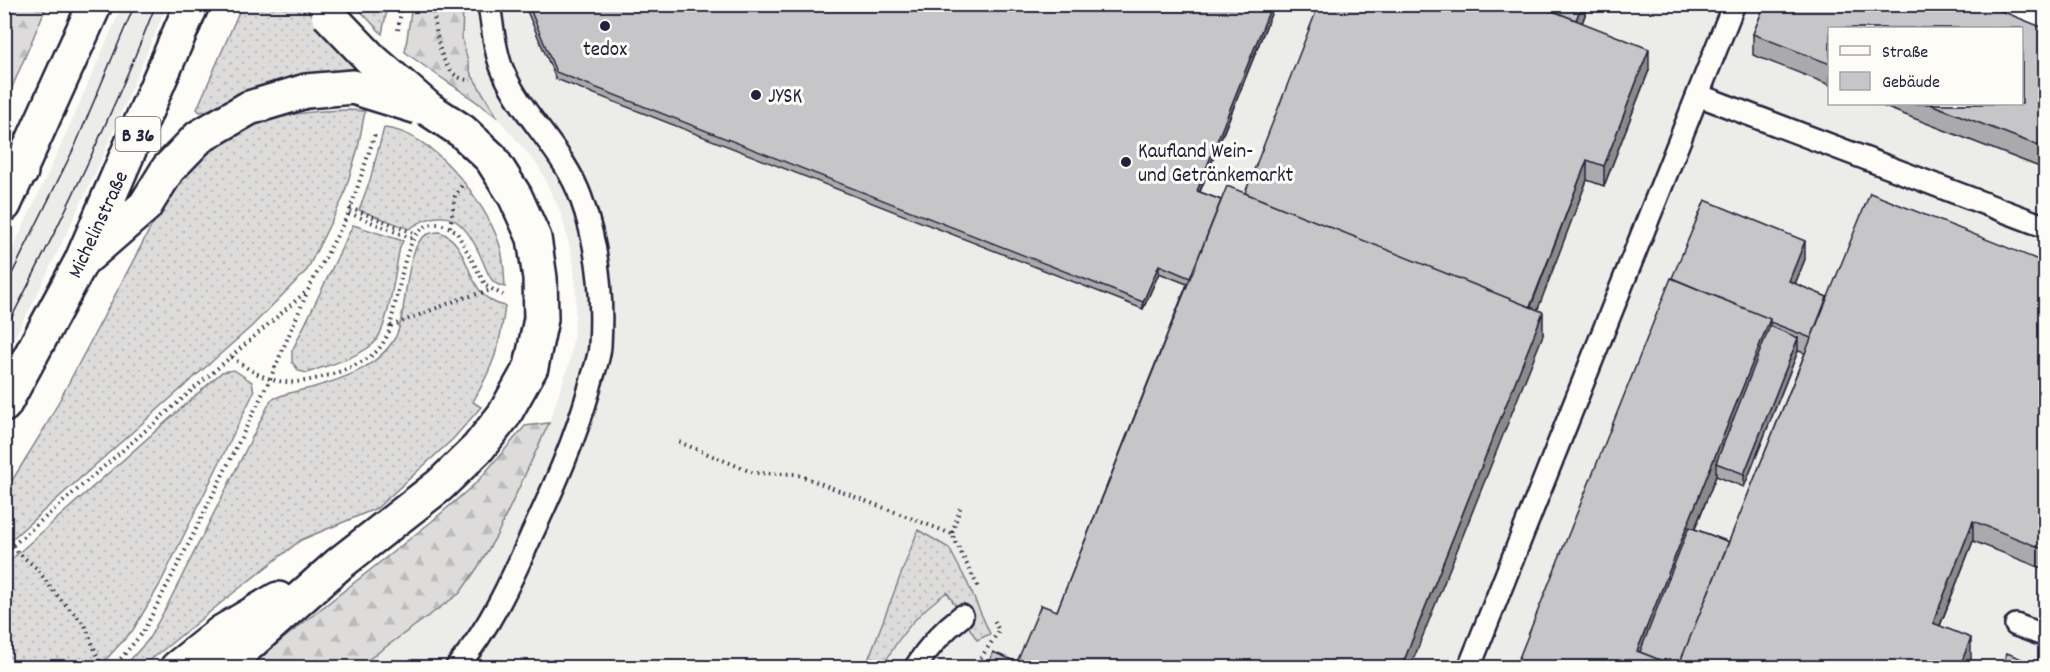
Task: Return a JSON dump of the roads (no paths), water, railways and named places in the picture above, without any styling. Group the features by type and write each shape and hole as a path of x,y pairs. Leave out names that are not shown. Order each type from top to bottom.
{"main road":[{"path":"4,205 13,179 95,4"},
{"name":"Michelinstraße","path":"4,405 81,262 192,4"},
{"path":"222,668 339,564 440,485 478,448 504,416 531,367 541,319 540,278 534,238 515,196 491,158 462,131 430,110 371,59 325,9"},
{"path":"81,262 145,206 168,169 199,137 249,108 306,91 353,87 430,110"},
{"path":"177,668 222,632 339,564"}],"lane":[{"path":"456,668 471,650 506,592 580,422 600,349 600,284 581,197 560,157 537,128 502,70 489,4"},
{"path":"1469,668 1734,4"},
{"path":"1997,4 2046,23"},
{"path":"1698,95 2046,227"},
{"path":"915,668 928,647 943,630 962,616"},
{"path":"2016,625 2046,636"}],"tram line":[{"path":"4,290 75,146 135,4"},
{"path":"4,332 84,170 122,88 156,4"}],"place":[{"name":"tedox","path":"605,26"},
{"name":"JYSK","path":"756,95"},
{"name":"Kaufland Wein- und Getränkemarkt","path":"1126,162"}]}
